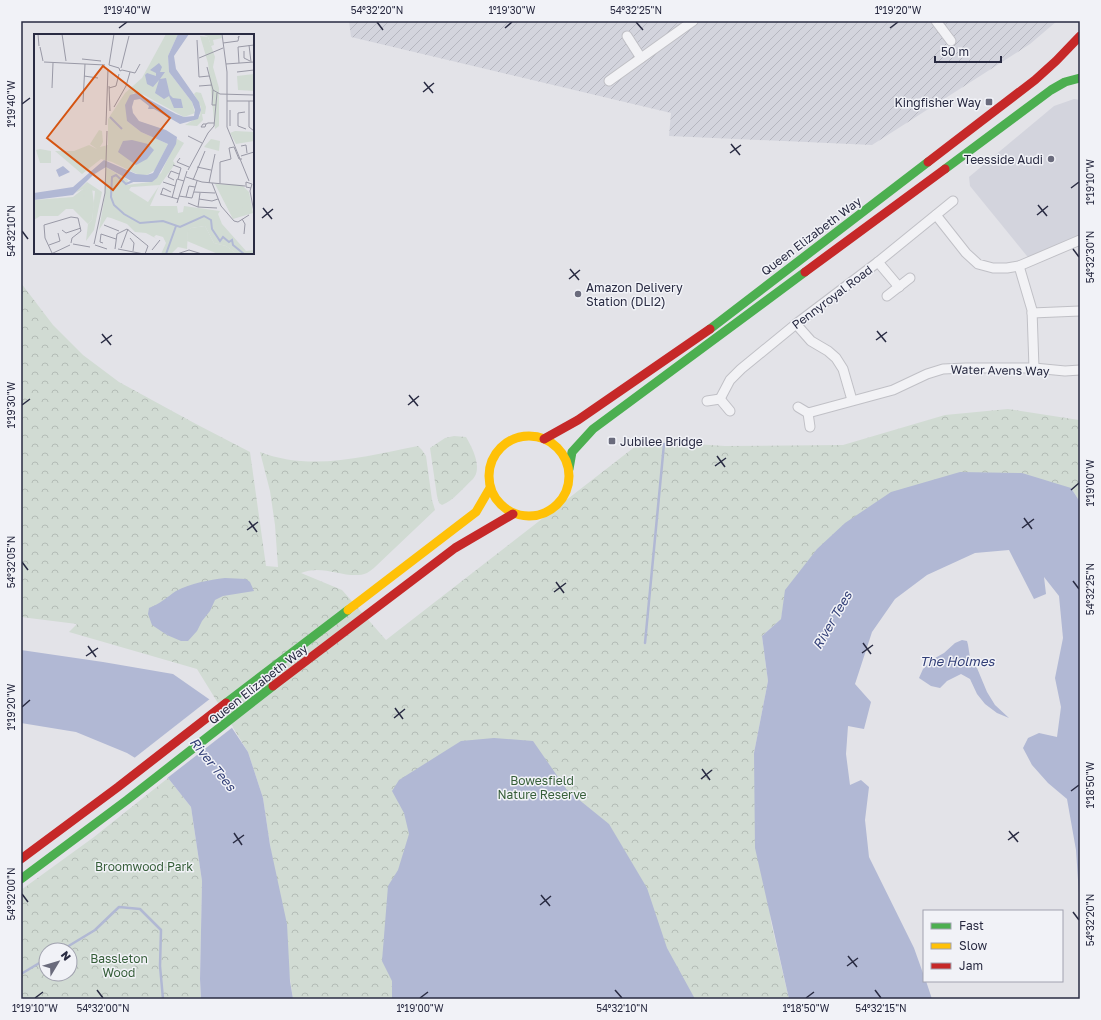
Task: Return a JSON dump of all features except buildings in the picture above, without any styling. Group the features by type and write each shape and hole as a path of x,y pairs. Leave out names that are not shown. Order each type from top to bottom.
{"street":[{"path":"609,81 693,21"},
{"path":"936,21 951,41"},
{"path":"626,36 641,58"},
{"name":"Queen Elizabeth Way","path":"544,439 578,420 713,327 1035,80 1080,36"},
{"name":"Queen Elizabeth Way","path":"569,469 572,452 593,429 1051,90 1058,85 1080,78"},
{"name":"Pennyroyal Road","path":"720,399 730,380 741,368 878,262 953,201"},
{"path":"936,215 966,253 978,264 993,268 1019,266 1080,240"},
{"path":"878,262 899,287"},
{"path":"1019,266 1032,313 1034,368"},
{"path":"887,296 910,278"},
{"path":"1032,313 1080,311"},
{"path":"796,324 811,341 828,351 836,358 843,369 852,400"},
{"name":"Water Avens Way","path":"808,413 893,390 927,374 943,369 1034,368 1065,371 1080,370"},
{"path":"707,401 720,399 730,411"},
{"path":"798,407 808,413 810,427"},
{"path":"528,436 536,436 544,439 551,442 562,454 569,469 566,493 557,506 544,514 529,517 513,514 500,505 495,499 490,488 488,477 491,462 499,449 506,443 520,437 528,436"},
{"name":"Queen Elizabeth Way","path":"21,859 118,787 476,512 490,488"},
{"name":"Queen Elizabeth Way","path":"21,879 128,800 262,695 455,548 513,514"}],"shaded area":[{"path":"349,21 1057,21 1030,44 872,145 669,136 671,113 351,37"},
{"path":"1074,99 1080,100 1080,241 1031,261 970,186 969,177 1054,106"}],"green space":[{"name":"Bowesfield Nature Reserve","path":"21,283 53,325 83,355 119,382 250,452 266,566 278,567 275,525 270,491 260,452 280,458 319,462 359,458 418,446 426,456 432,500 435,510 367,573 352,575 309,570 301,573 342,590 386,640 641,442 725,446 843,445 945,415 1008,409 1079,420 1080,418 1080,502 1071,488 784,602 781,619 762,636 768,681 754,753 771,922 789,999 293,999 263,798 248,752 197,669 69,632 77,624 21,617"},
{"path":"454,436 466,437 476,458 477,469 473,479 454,497 442,505 439,503 437,496 430,448 445,438"},
{"name":"Broomwood Park","path":"168,778 191,807 202,881 201,999 21,999 21,890 94,837"}],"water":[{"name":"River Tees","path":"960,472 1022,473 1071,488 1080,502 1080,909 1076,850 1067,799 1048,783 1032,765 1023,748 1028,738 1039,733 1057,737 1061,707 1055,678 1063,638 1059,596 1044,577 1046,594 1034,599 1009,550 975,553 927,575 895,599 872,632 855,684 871,702 864,729 848,726 846,754 850,785 861,780 869,787 865,820 869,857 914,948 923,973 923,982 926,982 932,999 789,999 755,848 754,753 768,681 762,636 781,619 785,590 817,549 845,523 891,492"},
{"path":"225,578 246,579 250,582 254,591 223,596 215,600 197,631 188,641 181,641 167,635 152,625 148,614 149,608 182,588 200,582"},
{"name":"The Holmes","path":"962,640 967,641 972,663 977,668 987,692 995,705 1009,718 997,713 985,704 977,694 970,679 961,674 947,681 940,688 931,686 919,678 923,669 935,658 944,653 955,643"},
{"name":"River Tees","path":"21,650 173,674 216,704 248,752 263,798 270,845 287,924 290,981 293,999 201,999 202,881 191,807 168,778 127,753 76,732 21,723"},
{"path":"494,738 533,741 567,790 609,824 647,888 667,948 695,999 392,999 392,981 382,961 388,886 398,870 409,834 404,813 392,791 399,780 461,741"}],"pier":[{"path":"211,698 217,702 233,727 166,779 133,759"}],"waterway":[{"path":"645,643 664,444"},
{"path":"75,942 95,930 119,907 140,909 161,930 160,966 163,999"},
{"path":"21,974 38,964"}],"traffic: fast":[{"path":"945,169 1051,90 1065,82 1080,78"},
{"path":"710,329 928,162"},
{"path":"569,469 572,452 593,429 805,272"},
{"path":"226,703 348,610"},
{"path":"21,879 127,800 273,686"}],"traffic: slow":[{"path":"521,436 537,436 558,447 569,468 569,476 569,484 558,505 537,516 521,516 507,510 500,505 495,498 489,484 489,468 495,454 500,447 507,442 521,436"},
{"path":"348,610 476,512 490,488"}],"traffic: jam":[{"path":"928,162 1035,80 1080,36"},
{"path":"805,272 945,169"},
{"path":"544,439 578,420 710,329"},
{"path":"273,686 455,548 513,514"},
{"path":"21,859 118,787 226,703"}],"place":[{"name":"Kingfisher Way","path":"989,102"},
{"name":"Teesside Audi","path":"1051,159"},
{"name":"Amazon Delivery Station (DLI2)","path":"578,294"},
{"name":"Jubilee Bridge","path":"612,441"}],"park label":[{"name":"Bassleton Wood","path":"119,965"}]}
